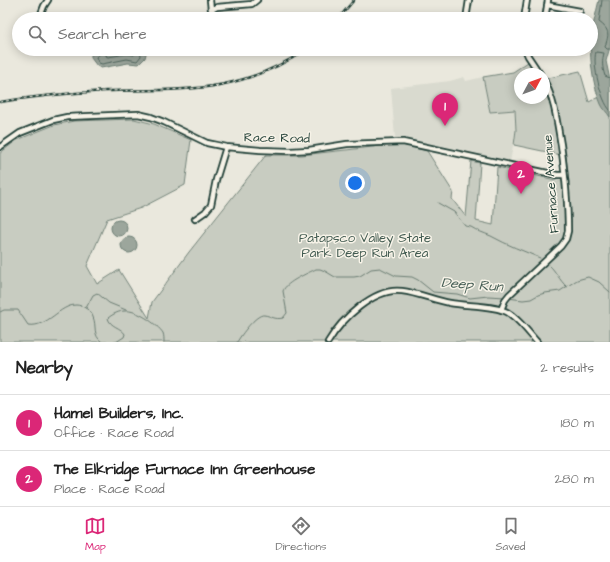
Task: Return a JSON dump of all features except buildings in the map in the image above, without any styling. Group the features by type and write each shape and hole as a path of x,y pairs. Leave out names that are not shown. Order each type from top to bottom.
{"street":[{"path":"42,12 48,0"},
{"path":"210,0 211,10 217,7 252,4 257,0"},
{"path":"467,12 469,0"},
{"path":"525,12 527,0"},
{"path":"547,12 548,2 580,11"},
{"path":"528,56 536,68"},
{"name":"Furnace Avenue","path":"502,310 505,300 509,295 555,252 566,239 568,226 564,175 555,107 550,93"},
{"name":"Race Road","path":"0,147 20,133 53,120 67,117 129,114 157,119 199,140 226,147 290,151 309,150 347,144 403,142 550,174 564,175"},
{"path":"195,219 205,212 211,205 216,180 226,147"},
{"path":"328,342 341,323 352,313 377,296 391,291 403,291 443,302 502,310 512,316 537,342"}],"shaded area":[{"path":"464,77 466,81 483,77 490,112 515,110 516,130 510,162 406,138 395,138 391,88 450,81"}],"green space":[{"name":"Patapsco Valley State Park Deep Run Area","path":"528,62 532,68 519,68"},
{"name":"Patapsco Valley State Park Deep Run Area","path":"514,71 514,104 550,104 550,78 580,71 589,102 610,91 610,342 0,342 0,153 17,140 54,125 74,121 134,119 154,124 191,140 185,185 141,208 107,219 87,266 97,284 119,270 149,318 152,302 189,252 266,155 302,155 390,145 403,145 427,151 453,192 452,199 466,217 471,161 480,163 476,221 493,225 497,167 569,183 566,156 514,145 516,130 515,110 490,112 483,77"}],"water":[{"path":"599,0 610,0 610,47 606,61 610,80 610,117 602,106 593,77 591,56 598,56 598,12 596,12"},
{"path":"91,56 146,56 139,64 128,63 101,68 97,66"},
{"path":"116,220 122,220 127,225 125,234 122,236 116,236 111,231 111,225"},
{"path":"126,237 132,237 137,242 135,251 132,253 126,253 121,248 121,242"}],"waterway":[{"path":"438,203 454,212 465,226 471,227 540,258"},
{"path":"549,265 567,287"},
{"name":"Deep Run","path":"237,342 257,318 264,315 277,319 283,318 287,313 283,291 285,288 288,284 316,269 325,271 335,277 354,277 360,276 371,269 380,268 396,276 412,277 433,292 457,294 470,298 488,296 505,297"},
{"name":"Deep Run","path":"508,298 523,300 531,299 545,293 560,291 577,280 588,277 599,282 610,292"},
{"path":"86,308 93,295 97,293 109,303 126,310"},
{"name":"Deep Run","path":"0,312 4,310 18,310 28,325 35,325 42,323 70,306 81,306 86,308 92,314 97,336 102,342"},
{"name":"Deep Run","path":"116,342 124,337 125,334 113,325 108,318 116,313 125,311 135,312 160,329 164,336 164,342"}],"railway":[{"path":"344,12 354,0"},
{"path":"0,102 39,96 106,91 185,89 210,86 233,82 257,75 282,64 295,56"}],"place":[{"name":"Hamel Builders, Inc.","path":"445,126"},
{"name":"The Elkridge Furnace Inn Greenhouse","path":"521,194"}]}
